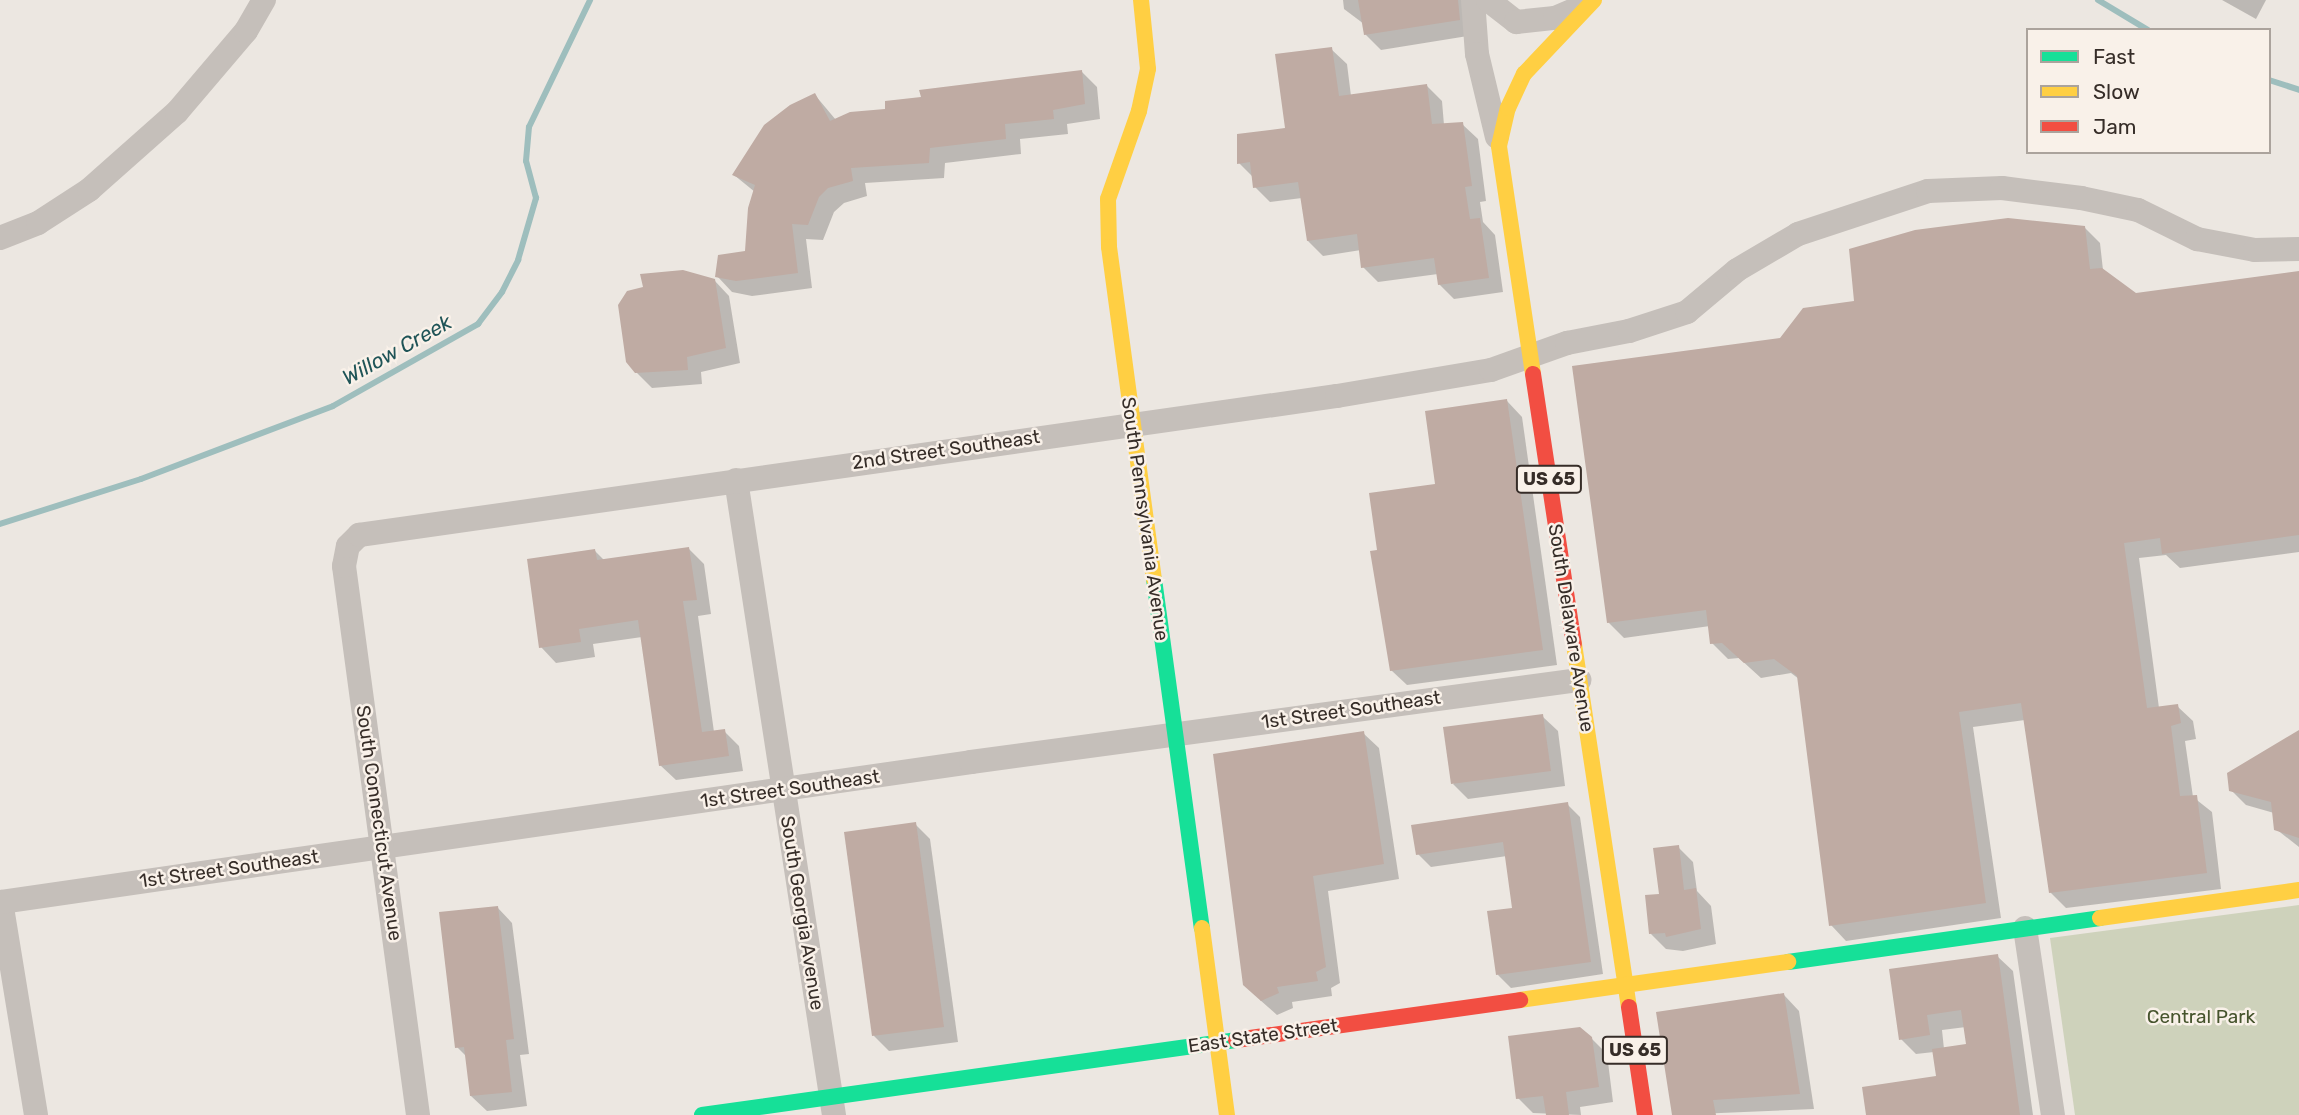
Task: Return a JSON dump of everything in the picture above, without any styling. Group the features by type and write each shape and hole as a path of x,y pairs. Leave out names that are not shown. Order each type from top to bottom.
{"main road":[{"name":"South Pennsylvania Avenue","path":"1141,0 1147,69 1139,111 1108,199 1109,247 1227,1115"},
{"name":"South Delaware Avenue","path":"1593,1 1524,74 1508,108 1499,146 1626,985"},
{"name":"East State Street","path":"702,1115 832,1106 1218,1042 2299,890"},
{"name":"US 65","path":"1626,985 1645,1115"}],"street":[{"path":"0,238 38,223 89,190 168,120 246,31 264,0"},
{"name":"South Delaware Avenue","path":"1473,0 1477,54 1499,146"},
{"name":"South Delaware Avenue","path":"1488,0 1516,22 1533,23 1593,1"},
{"name":"2nd Street Southeast","path":"359,535 1132,426 1491,370 1530,355 1629,331 1687,312 1737,270 1798,234 1928,191 2003,188 2081,198 2137,211 2197,239 2255,250 2299,248"},
{"name":"South Georgia Avenue","path":"736,480 832,1106"},
{"name":"South Connecticut Avenue","path":"359,535 348,546 344,566 418,1115"},
{"name":"1st Street Southeast","path":"1,902 1174,734 1579,680"},
{"path":"1,902 36,1115"},
{"path":"2025,928 2053,1115"}],"green space":[{"name":"Central Park","path":"2299,905 2299,1115 2075,1115 2050,938"}],"building":[{"path":"1358,0 1458,0 1460,20 1364,35"},
{"path":"1332,47 1339,96 1427,84 1432,124 1463,122 1472,186 1465,187 1470,219 1480,218 1489,278 1438,285 1434,258 1361,268 1357,234 1307,241 1298,182 1253,188 1250,162 1237,164 1237,134 1285,128 1275,54"},
{"path":"1082,70 1085,104 1053,110 1054,119 1005,124 1006,139 930,148 929,163 851,168 853,181 828,188 819,197 808,225 792,224 798,273 736,281 715,277 718,255 745,251 748,208 755,185 732,175 764,125 790,105 815,93 830,121 850,112 885,109 885,101 921,97 919,90"},
{"path":"2008,218 2085,226 2090,269 2102,268 2136,293 2299,271 2299,535 2162,554 2160,538 2124,543 2147,708 2178,704 2181,723 2171,726 2180,796 2197,795 2207,873 2049,893 2021,703 1959,712 1986,903 1829,926 1797,676 1774,659 1744,663 1722,643 1710,644 1706,610 1607,623 1572,366 1780,338 1803,308 1854,301 1849,249 1915,230"},
{"path":"683,270 715,279 726,348 687,357 688,370 635,373 626,362 618,305 627,291 643,287 640,274"},
{"path":"1507,399 1543,650 1390,671 1370,551 1377,550 1369,493 1435,484 1425,411"},
{"path":"689,547 697,600 683,601 702,732 725,729 729,756 659,766 638,620 579,629 581,642 539,648 527,559 595,549 597,560"},
{"path":"1543,714 1551,771 1451,784 1443,727"},
{"path":"2299,730 2299,838 2274,830 2271,802 2229,791 2227,773"},
{"path":"1364,731 1384,864 1313,876 1326,967 1316,972 1318,981 1277,987 1279,993 1261,1001 1243,985 1213,754"},
{"path":"1568,802 1591,962 1496,975 1487,911 1512,908 1503,842 1416,855 1411,825"},
{"path":"916,822 944,1027 872,1036 844,832"},
{"path":"1679,845 1684,890 1696,888 1701,929 1666,937 1665,933 1649,934 1645,895 1659,894 1653,848"},
{"path":"498,906 514,1039 506,1040 512,1092 470,1096 464,1047 455,1048 439,912"},
{"path":"1998,954 2020,1115 1866,1115 1862,1087 1936,1076 1932,1049 1966,1044 1961,1010 1927,1015 1930,1035 1899,1040 1889,969"},
{"path":"1784,993 1800,1094 1713,1100 1716,1115 1672,1115 1656,1012"},
{"path":"1580,1027 1592,1037 1599,1087 1566,1092 1569,1115 1546,1115 1543,1096 1516,1099 1508,1036"}],"waterway":[{"name":"Willow Creek","path":"0,524 141,479 333,406 478,324 502,292 518,260 536,198 526,161 529,127 590,0"},
{"name":"Willow Creek","path":"2098,0 2145,28"},
{"name":"Willow Creek","path":"2271,81 2299,90"}],"traffic: fast":[{"path":"1154,579 1202,928"},
{"path":"1788,962 2100,918"},
{"path":"702,1115 1236,1040"}],"traffic: slow":[{"path":"1141,0 1148,69 1139,111 1108,199 1109,247 1154,579"},
{"path":"1533,374 1499,146 1508,108 1524,74 1594,0"},
{"path":"1574,644 1629,1007"},
{"path":"2100,918 2299,890"},
{"path":"1202,928 1227,1115"},
{"path":"1520,1000 1788,962"}],"traffic: jam":[{"path":"1533,374 1574,644"},
{"path":"1236,1040 1520,1000"},
{"path":"1629,1007 1645,1115"}]}
